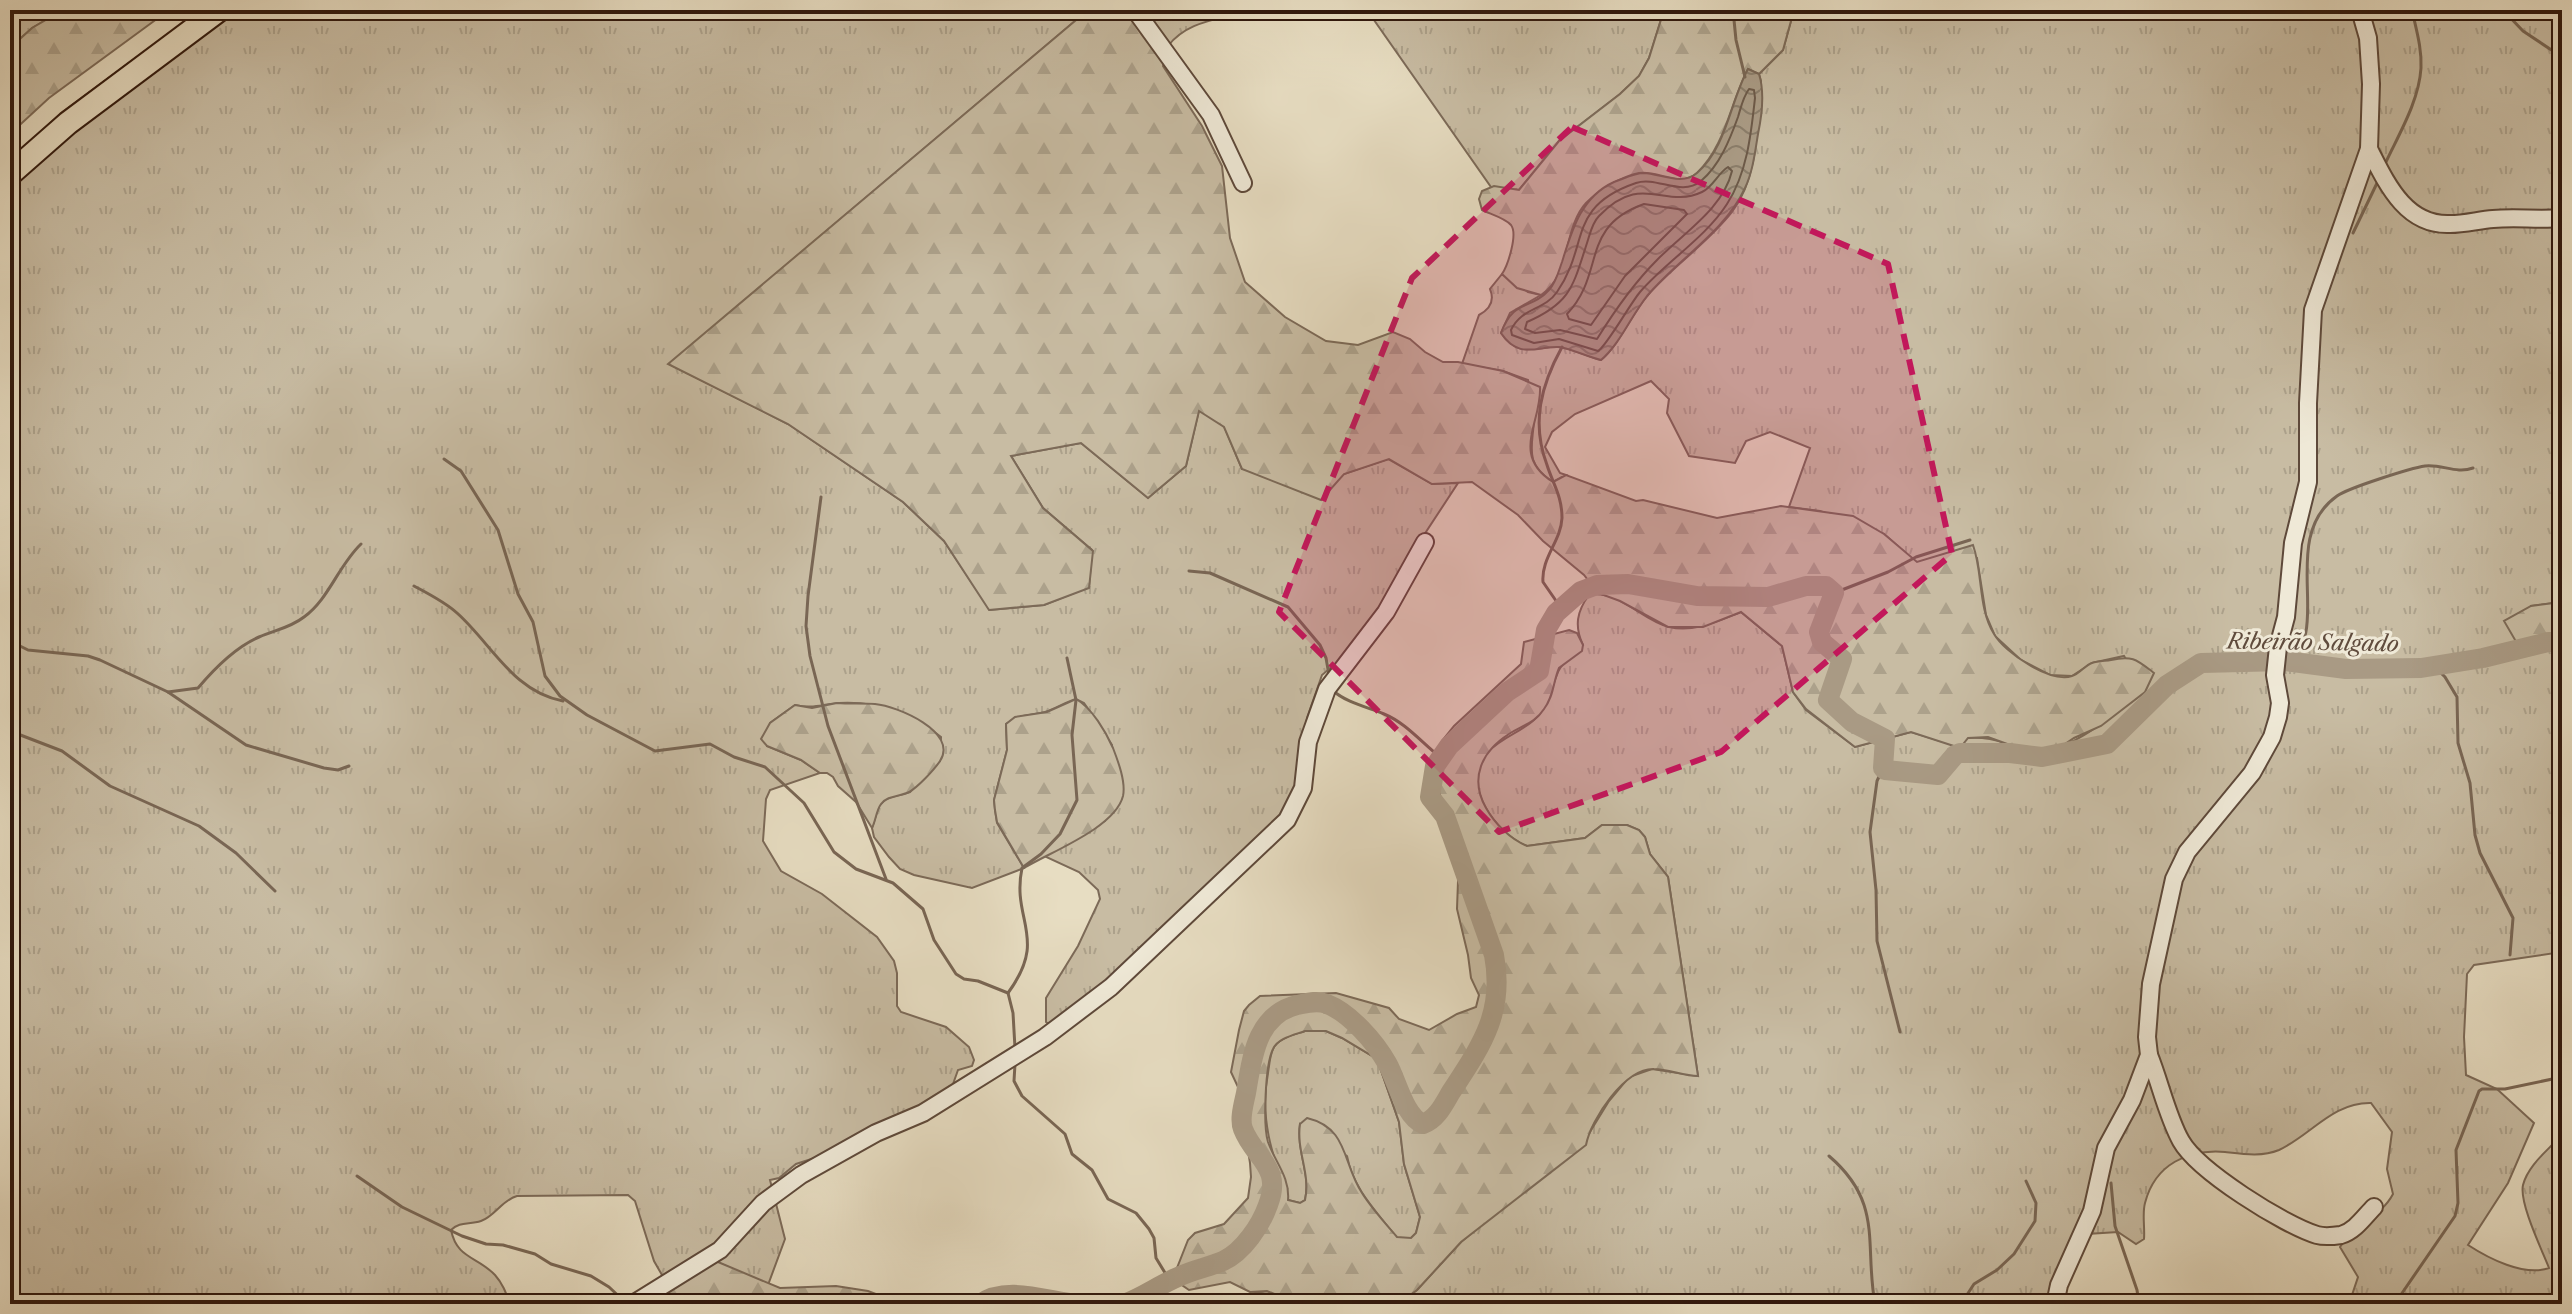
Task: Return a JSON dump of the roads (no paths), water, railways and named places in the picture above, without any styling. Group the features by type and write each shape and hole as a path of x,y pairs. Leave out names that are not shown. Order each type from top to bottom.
{"main road":[{"path":"10,174 68,123 219,10"}],"street":[{"path":"1135,10 1211,115 1243,183"},
{"path":"2360,10 2368,38 2371,84 2369,149 2313,310 2308,482 2293,543 2286,617 2278,647 2275,675 2280,703 2272,737 2252,773 2187,852 2170,891 2151,984 2147,1037 2149,1055 2182,1142 2198,1161 2237,1192 2296,1225 2323,1236 2342,1234 2354,1228 2374,1207"},
{"path":"2369,149 2393,195 2429,221 2447,224 2495,219 2562,218"},
{"path":"633,1304 720,1250 763,1203 801,1175 876,1133 923,1113 1045,1037 1111,987 1287,820 1303,788 1308,742 1327,689 1386,612 1425,542"},
{"path":"2055,1304 2059,1285 2092,1211 2106,1148 2132,1100 2149,1055"}],"water":[{"path":"1748,69 1759,74 1762,104 1753,161 1745,188 1726,218 1647,296 1608,353 1601,360 1559,347 1521,349 1508,341 1501,333 1506,322 1511,314 1535,301 1551,287 1579,216 1593,196 1614,182 1636,174 1685,179 1697,173 1722,137"}],"waterway":[{"path":"10,23 21,19 26,10"},
{"path":"1733,10 1745,77"},
{"path":"2385,164 2408,117 2419,80 2421,53 2412,10"},
{"path":"2503,10 2523,31 2562,57"},
{"path":"2353,233 2379,179"},
{"path":"1561,608 1543,582 1545,565 1561,526 1562,510 1542,449 1539,419 1544,390 1562,347"},
{"path":"444,459 461,471 498,530 518,594 533,622 545,676 560,696 587,715 655,751 710,744 734,757 765,767 804,803 834,852 856,869 893,883 923,909 934,940 956,974 1008,993"},
{"path":"2285,661 2299,649 2306,631 2307,561 2310,537 2319,514 2337,496 2407,470 2425,466 2461,470 2473,468"},
{"path":"821,497 808,596 806,626 810,656 828,726 886,879"},
{"path":"1834,593 1888,572 1916,557 1970,540"},
{"path":"168,692 198,688 218,666 242,647 304,617 313,610 361,544"},
{"path":"1189,571 1210,573 1288,607 1320,645 1329,675"},
{"name":"Ribeirão Salgado","path":"1124,1304 1183,1275 1230,1257 1244,1245 1261,1221 1272,1192 1272,1181 1270,1172 1243,1129 1242,1116 1258,1040 1264,1028 1283,1010 1316,1002 1336,1008 1376,1046 1416,1120 1423,1124 1428,1122 1443,1106 1488,1028 1497,976 1494,955 1445,816 1430,797 1435,766 1449,746 1507,692 1539,671 1546,630 1556,613 1581,591 1597,585 1628,584 1697,596 1768,597 1806,586 1826,586 1834,593 1819,632 1822,642 1842,659 1828,700 1852,722 1885,739 1885,770 1938,775 1960,753 2010,753 2042,757 2107,744 2167,685 2201,663 2285,661 2346,669 2421,668 2483,658 2548,642 2562,642"},
{"path":"414,586 457,613 504,665 530,688 563,701"},
{"path":"10,641 28,650 100,660 168,692 246,745 324,768 338,770 349,766"},
{"path":"1008,993 1020,974 1028,943 1021,902 1022,868 1060,834 1077,800 1072,735 1076,700 1067,658"},
{"path":"2434,666 2457,697 2458,743 2470,783 2475,835 2480,853 2513,918 2510,955"},
{"path":"1332,690 1392,718 1440,757"},
{"path":"10,731 62,751 110,786 199,826 236,853 275,891"},
{"path":"1883,768 1877,781 1870,832 1877,941 1900,1032"},
{"path":"1008,993 1013,1013 1015,1048"},
{"path":"1015,1064 1014,1081 1022,1096 1065,1134 1072,1154 1092,1170 1108,1199 1136,1213 1149,1229 1154,1238 1156,1258 1170,1281"},
{"path":"2398,1299 2455,1216 2458,1203 2456,1150 2479,1091 2562,1077"},
{"path":"1829,1156 1846,1173 1865,1208 1875,1304"},
{"path":"357,1176 402,1207 462,1236 535,1254 551,1264 591,1276 627,1304"},
{"path":"1961,1304 1974,1284 1997,1270 2014,1254 2035,1221 2036,1203 2026,1181"},
{"path":"2111,1183 2115,1226 2139,1304"},
{"name":"Ribeirão Salgado","path":"980,1304 990,1298 1014,1295 1077,1304"},
{"path":"2238,1304 2270,1299 2339,1302 2365,1295 2404,1300 2487,1300 2504,1304"},
{"path":"2182,1304 2205,1304"}]}
